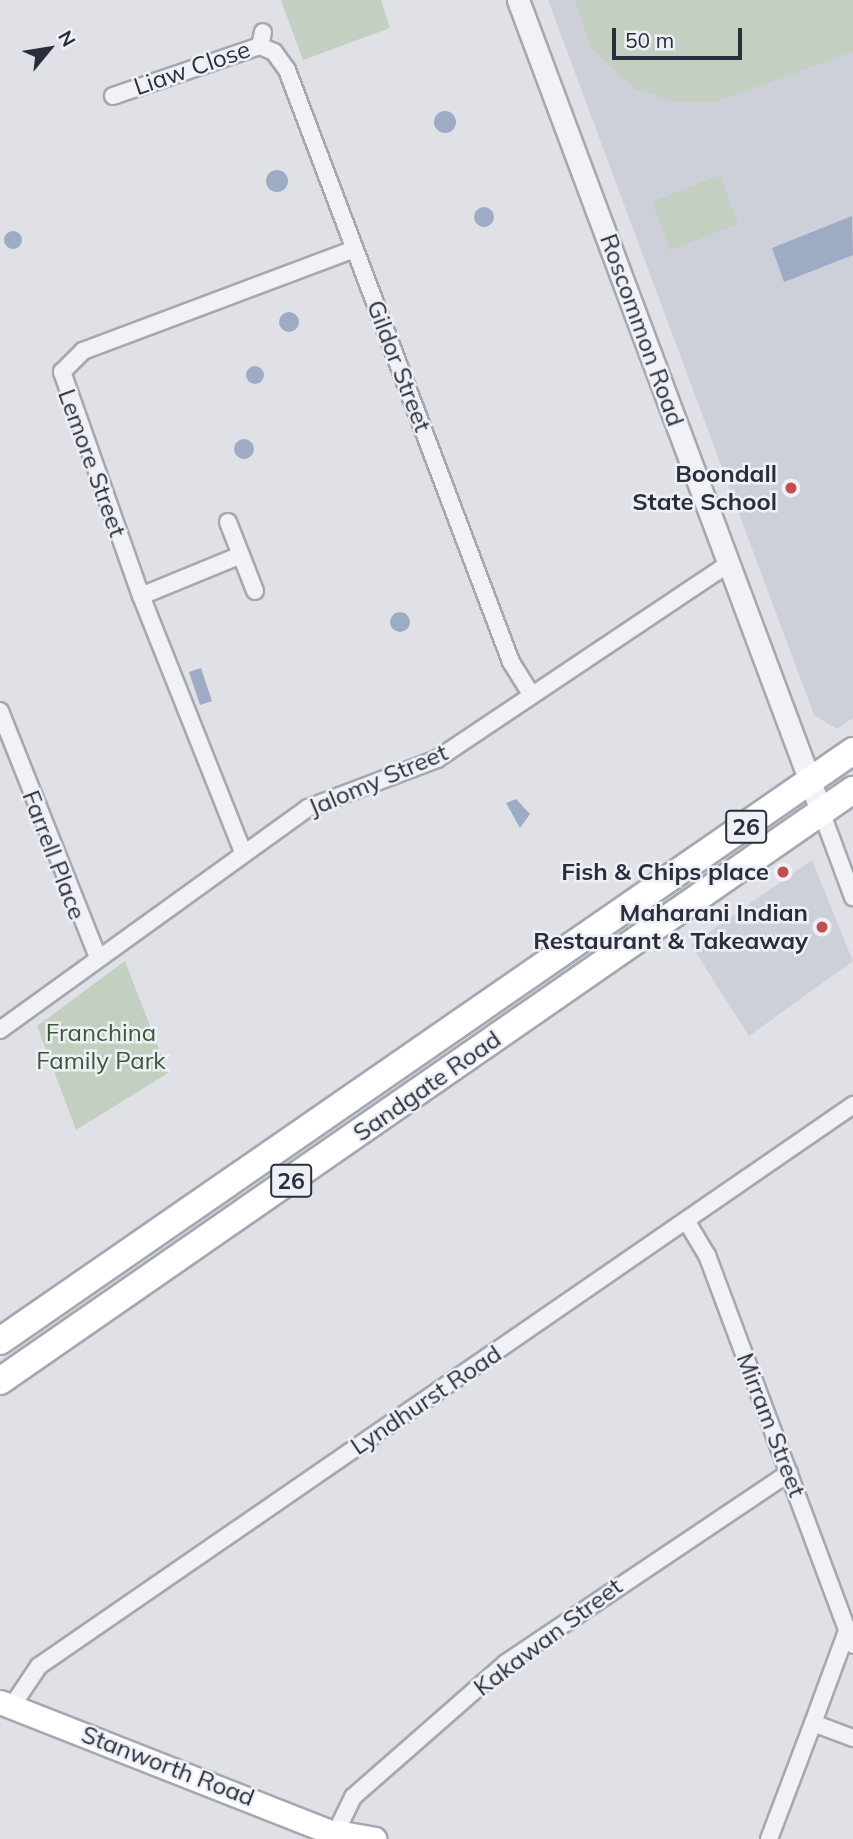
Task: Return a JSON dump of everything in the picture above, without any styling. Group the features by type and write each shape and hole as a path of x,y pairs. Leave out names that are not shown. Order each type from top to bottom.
{"highway":[{"name":"Sandgate Road","path":"0,1341 853,751"},
{"name":"Sandgate Road","path":"0,1381 853,790"}],"main road":[{"name":"Stanworth Road","path":"6,1704 342,1836 374,1839"}],"street":[{"name":"Roscommon Road","path":"518,0 853,897"},
{"name":"Liaw Close","path":"113,96 261,39"},
{"name":"Gildor Street","path":"261,39 287,69 511,663 531,694"},
{"name":"Lemore Street","path":"243,852 141,596 65,393 67,362 355,249"},
{"path":"228,522 255,591"},
{"path":"141,596 241,555"},
{"name":"Jalomy Street","path":"0,1030 243,852 335,793 438,759 728,564"},
{"name":"Farrell Place","path":"0,711 98,957"},
{"name":"Lyndhurst Road","path":"6,1704 39,1666 687,1222 853,1105"},
{"name":"Mirram Street","path":"687,1222 707,1255 850,1638 813,1723 769,1839"},
{"name":"Kakawan Street","path":"342,1836 353,1797 506,1663 789,1473"},
{"path":"813,1723 853,1738"}],"shaded area":[{"name":"Boondall State School","path":"548,0 853,0 853,718 837,729 814,715"},
{"path":"812,860 853,961 749,1036 691,945"}],"green space":[{"path":"281,0 381,0 390,28 303,60"},
{"path":"575,0 853,0 853,52 715,102 677,102 635,89 591,48"},
{"path":"720,175 738,224 670,250 652,202"},
{"name":"Franchina Family Park","path":"125,961 168,1073 76,1130 37,1026"}],"water":[{"path":"445,111 453,114 456,122 453,130 445,133 437,130 434,122 437,114"},
{"path":"277,170 285,173 288,181 285,189 277,192 269,189 266,181 269,173"},
{"path":"480,207 488,207 494,217 488,227 480,227 474,221 474,213"},
{"path":"852,216 853,255 784,282 772,248"},
{"path":"9,231 17,231 22,240 20,247 9,249 4,244 4,236"},
{"path":"289,312 296,315 299,322 296,329 289,332 282,329 279,322 282,315"},
{"path":"251,366 259,366 264,375 262,382 251,384 246,379 246,371"},
{"path":"244,439 251,442 254,449 251,456 244,459 237,456 234,449 237,442"},
{"path":"396,612 404,612 410,622 404,632 396,632 390,626 390,618"},
{"path":"201,668 212,701 200,705 189,672"},
{"path":"516,799 530,814 520,828 506,803"}],"place":[{"name":"Boondall State School","path":"791,488"},
{"name":"Fish & Chips place","path":"783,872"},
{"name":"Maharani Indian Restaurant & Takeaway","path":"822,927"}]}
